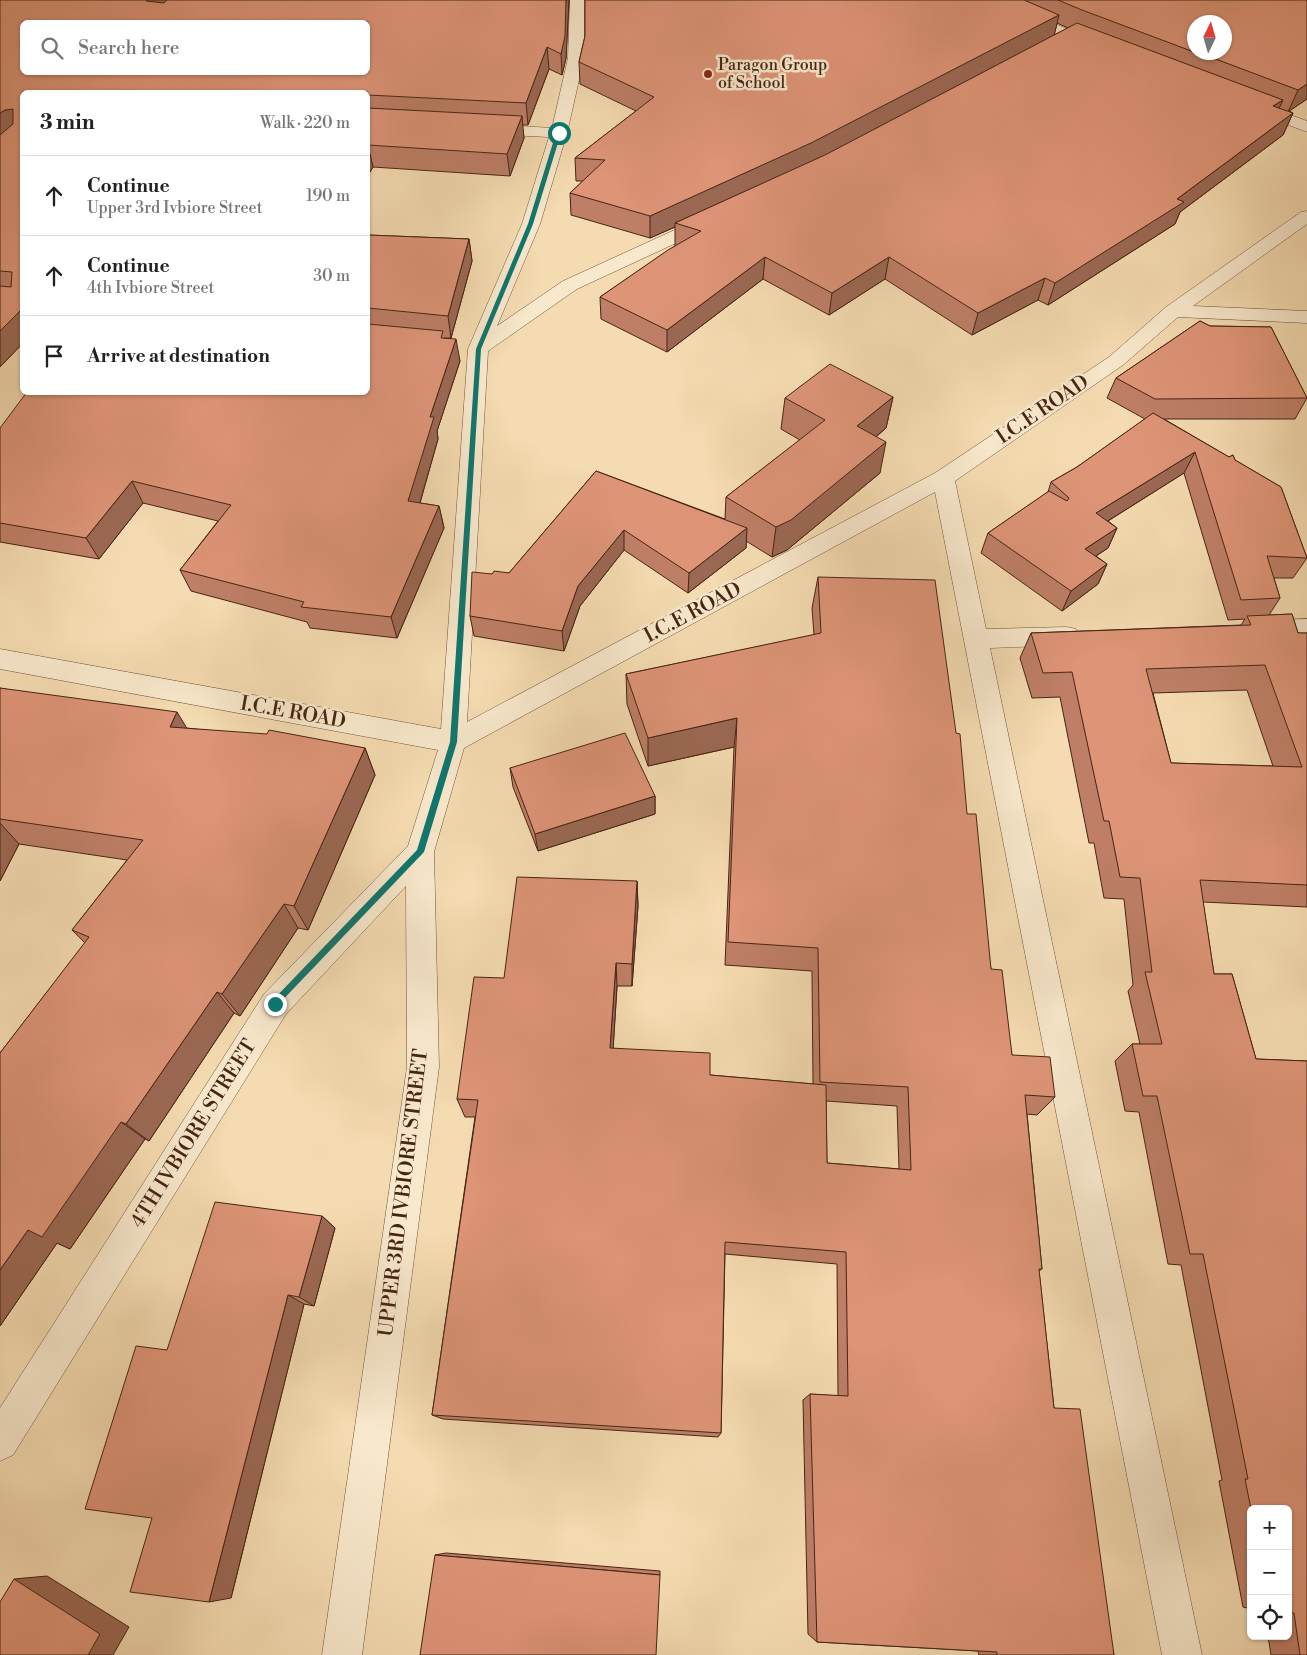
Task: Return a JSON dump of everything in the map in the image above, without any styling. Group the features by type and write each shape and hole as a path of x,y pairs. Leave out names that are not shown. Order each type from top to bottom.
{"street":[{"name":"UPPER 3RD IVBIORE STREET","path":"342,1655 423,1067 420,852 453,742 469,348 531,224 559,133 576,58 577,0"},
{"path":"985,0 1106,50"},
{"path":"1052,45 1070,36"},
{"path":"1243,103 1307,127"},
{"path":"473,128 559,133"},
{"path":"469,348 570,285 728,212"},
{"name":"I.C.E ROAD","path":"0,659 453,742 943,478 1116,361 1173,311 1307,216"},
{"path":"1173,311 1307,317"},
{"path":"943,478 1182,1655"},
{"path":"1239,630 1307,628"},
{"path":"976,639 1093,635"},
{"name":"4TH IVBIORE STREET","path":"0,1442 275,1004 420,852"}],"building":[{"path":"0,0 147,0 164,3 167,0 566,0 565,36 561,54 547,47 526,103 370,95 370,90 20,90 20,311 0,331 0,286 11,287 12,272 0,271 0,135 13,124 13,109 0,113"},
{"path":"585,0 1024,0 1059,15 811,143 650,216 570,193 605,160 575,158 654,97 579,62 585,36"},
{"path":"1058,0 1307,0 1307,84 1298,90 1218,60 1232,60 1232,15 1187,15 1187,49"},
{"path":"1077,23 1283,100 1273,106 1293,113 1177,199 1184,202 1055,283 1045,278 978,313 889,257 832,293 765,257 667,330 600,297 668,250 701,231 675,223 825,155"},
{"path":"370,108 522,116 507,154 370,145"},
{"path":"370,235 469,239 448,316 370,308"},
{"path":"1200,321 1210,326 1271,327 1307,398 1155,399 1116,378"},
{"path":"370,324 443,331 441,338 456,339 430,417 434,417 408,501 439,506 391,617 301,607 304,602 180,570 231,505 132,481 86,538 0,523 0,428 25,395 370,395"},
{"path":"830,364 893,397 857,426 886,442 791,520 776,527 726,497 825,420 785,398"},
{"path":"1153,413 1229,457 1233,455 1235,460 1281,487 1307,558 1267,556 1280,598 1241,600 1195,452 1096,513 1117,528 1085,549 1107,564 1071,591 988,533 1049,491 1067,501 1069,498 1051,482 1077,467"},
{"path":"596,471 747,528 689,573 624,530 578,586 562,631 470,616 472,572 492,574 494,571 509,573"},
{"path":"818,577 935,580 956,733 960,734 967,814 976,814 991,969 1002,970 1012,1055 1050,1057 1055,1097 1025,1095 1042,1269 1039,1269 1054,1408 1080,1409 1114,1655 997,1655 997,1652 817,1642 810,1394 848,1396 846,1252 725,1242 721,1433 432,1415 478,1100 457,1099 474,977 504,978 517,877 637,881 632,964 616,963 610,1048 710,1053 710,1075 826,1085 827,1163 911,1170 908,1087 820,1082 818,948 728,942 737,718 648,738 626,674 821,633"},
{"path":"1292,614 1298,633 1307,633 1307,885 1200,880 1214,974 1232,974 1256,1059 1307,1061 1307,1655 1300,1655 1294,1613 1292,1613 1292,1505 1250,1505 1245,1479 1248,1479 1203,1254 1190,1254 1157,1096 1143,1096 1132,1044 1162,1044 1145,972 1152,972 1140,878 1120,877 1109,821 1104,821 1072,672 1043,673 1031,633 1251,625 1247,616","holes":["1265,665 1302,767 1171,763 1146,669"]},
{"path":"0,688 177,712 170,727 267,734 269,730 365,748 294,906 284,904 222,994 217,992 126,1124 121,1122 42,1237 28,1230 0,1270 0,1053 89,937 72,930 143,840 0,819"},
{"path":"625,733 655,796 535,834 510,768"},
{"path":"215,1202 322,1216 299,1297 288,1295 209,1602 130,1592 152,1518 85,1509 136,1346 167,1350"},
{"path":"435,1555 660,1575 656,1655 420,1655"},
{"path":"14,1579 100,1634 88,1655 0,1655 0,1602"}],"place":[{"name":"Paragon Group of School","path":"708,74"}],"route":[{"path":"275,1004 420,852 453,742 478,349 531,224 559,133"}]}
